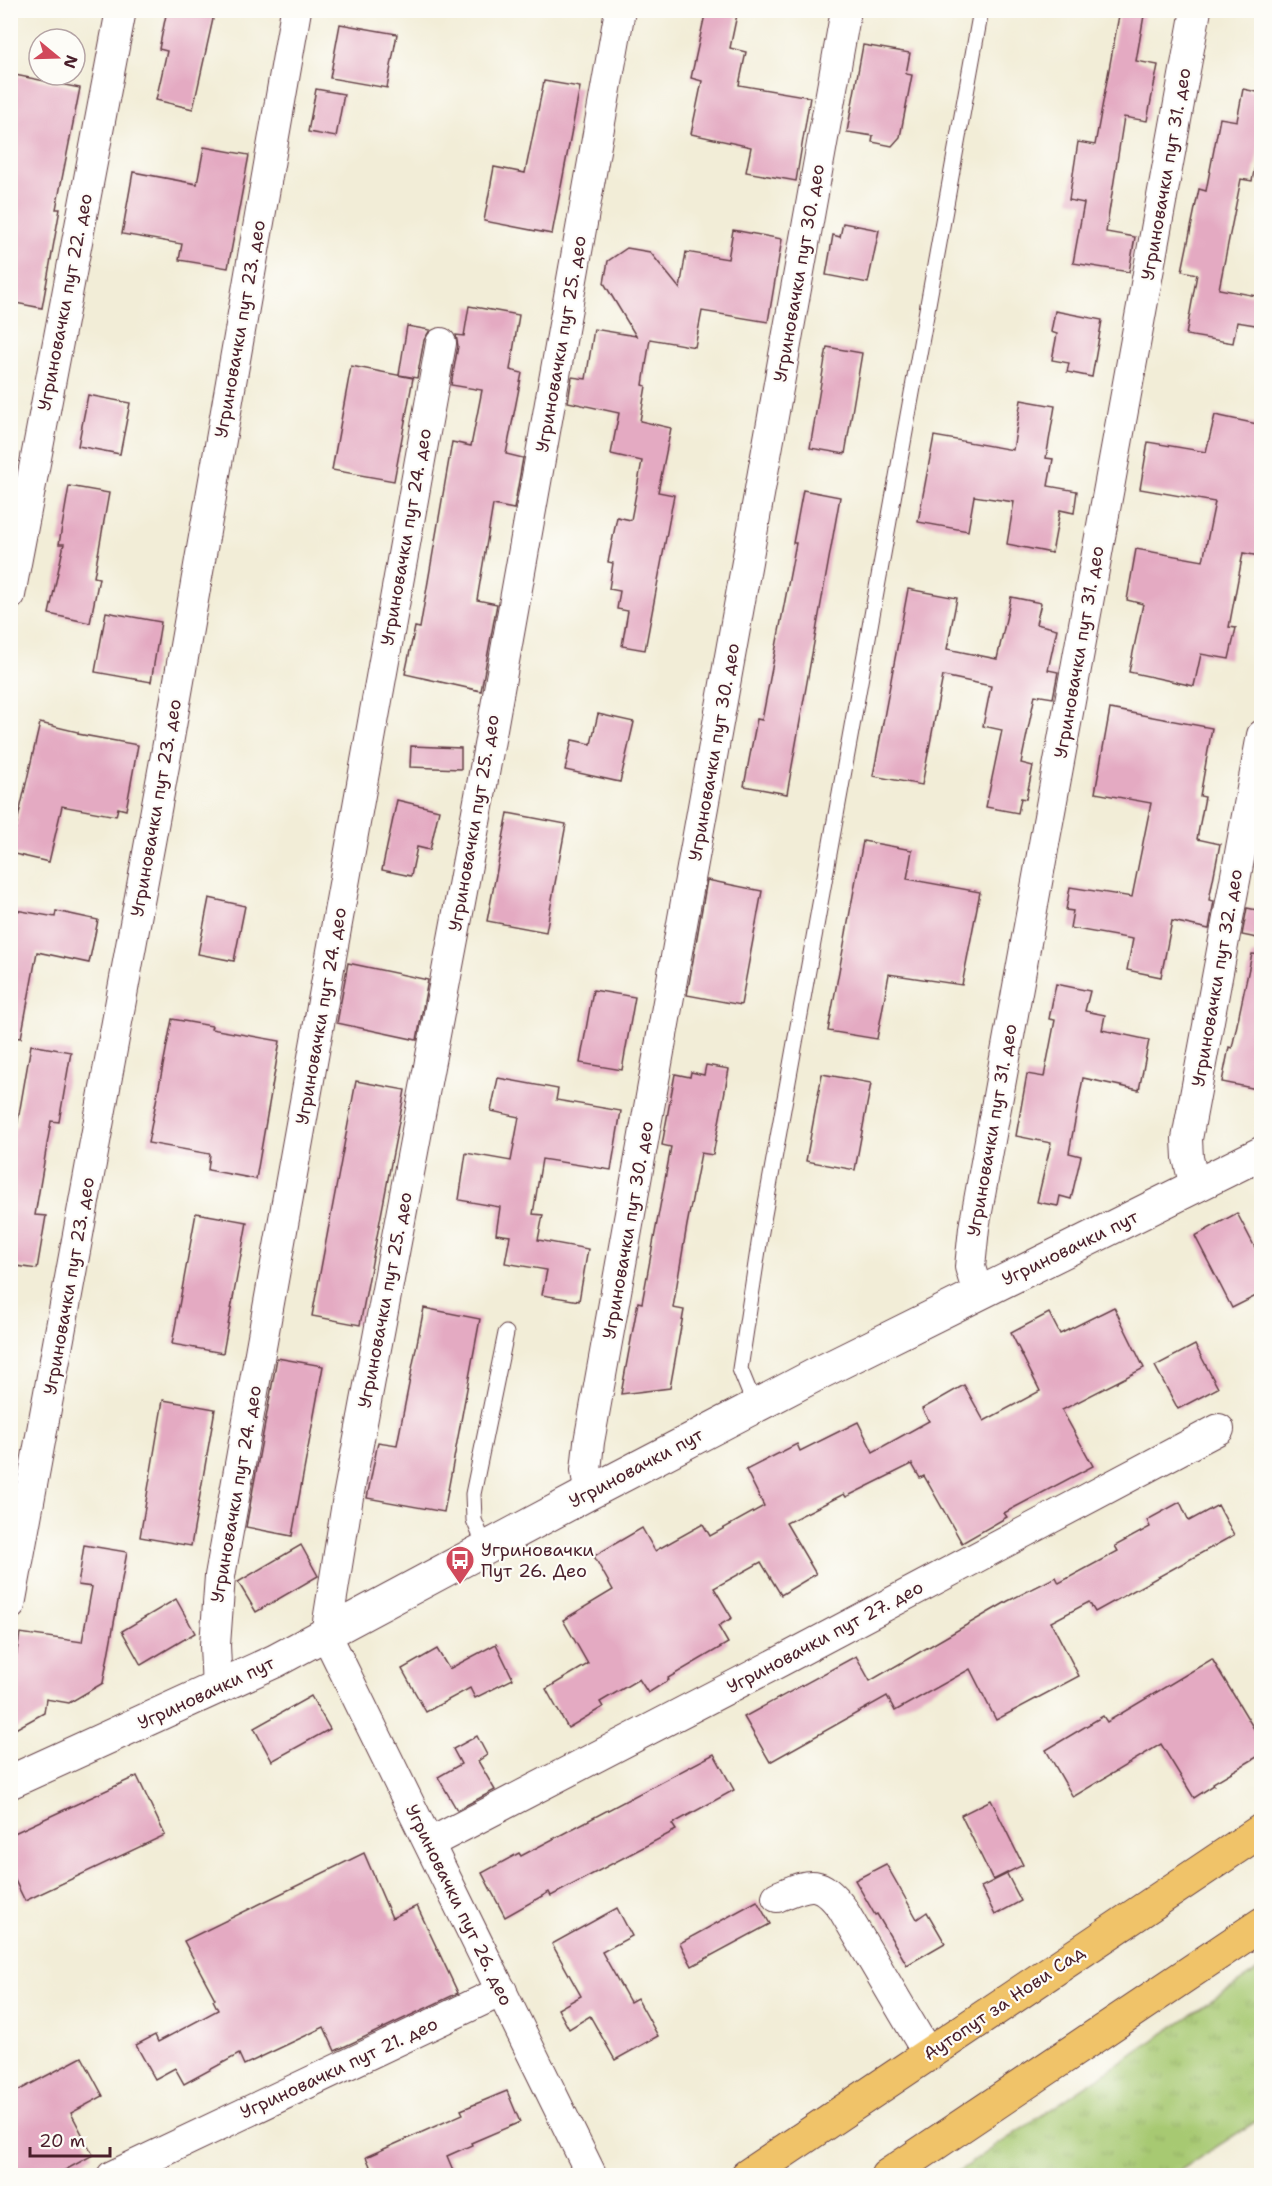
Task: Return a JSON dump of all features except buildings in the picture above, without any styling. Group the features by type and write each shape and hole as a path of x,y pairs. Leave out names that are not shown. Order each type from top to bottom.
{"main road":[{"name":"Аутопут за Нови Сад","path":"747,2175 1262,1830"},
{"path":"887,2175 1262,1924"}],"street":[{"name":"Угриновачки пут 22. део","path":"10,594 121,10"},
{"name":"Угриновачки пут 23. део","path":"10,1605 166,755 296,10"},
{"name":"Угриновачки пут 25. део","path":"326,1634 348,1497 482,785 620,10"},
{"name":"Угриновачки пут 30. део","path":"589,1492 586,1470 589,1442 846,10"},
{"name":"Угриновачки пут 31. део","path":"978,1293 970,1267 974,1228 1196,10"},
{"name":"Угриновачки пут 24. део","path":"217,1689 215,1645 220,1576 441,343"},
{"name":"Угриновачки пут 32. део","path":"1195,1187 1188,1158 1187,1139 1262,735"},
{"name":"Угриновачки пут","path":"10,1782 217,1689 326,1634 589,1492 755,1406 1262,1153"},
{"name":"Угриновачки пут 27. део","path":"429,1843 781,1661 1219,1429"},
{"name":"Угриновачки пут 26. део","path":"326,1634 592,2175"},
{"path":"777,1897 809,1884 822,1888 833,1896 928,2054"},
{"name":"Угриновачки пут 21. део","path":"112,2175 502,1991"}],"lane":[{"path":"755,1406 740,1369 759,1248 981,10"},
{"path":"486,1549 474,1520 473,1494 506,1333"}],"green space":[{"path":"1261,1968 1261,2118 1173,2175 953,2175"}],"place":[{"name":"Угриновачки Пут 26. Део","path":"460,1586"}]}
